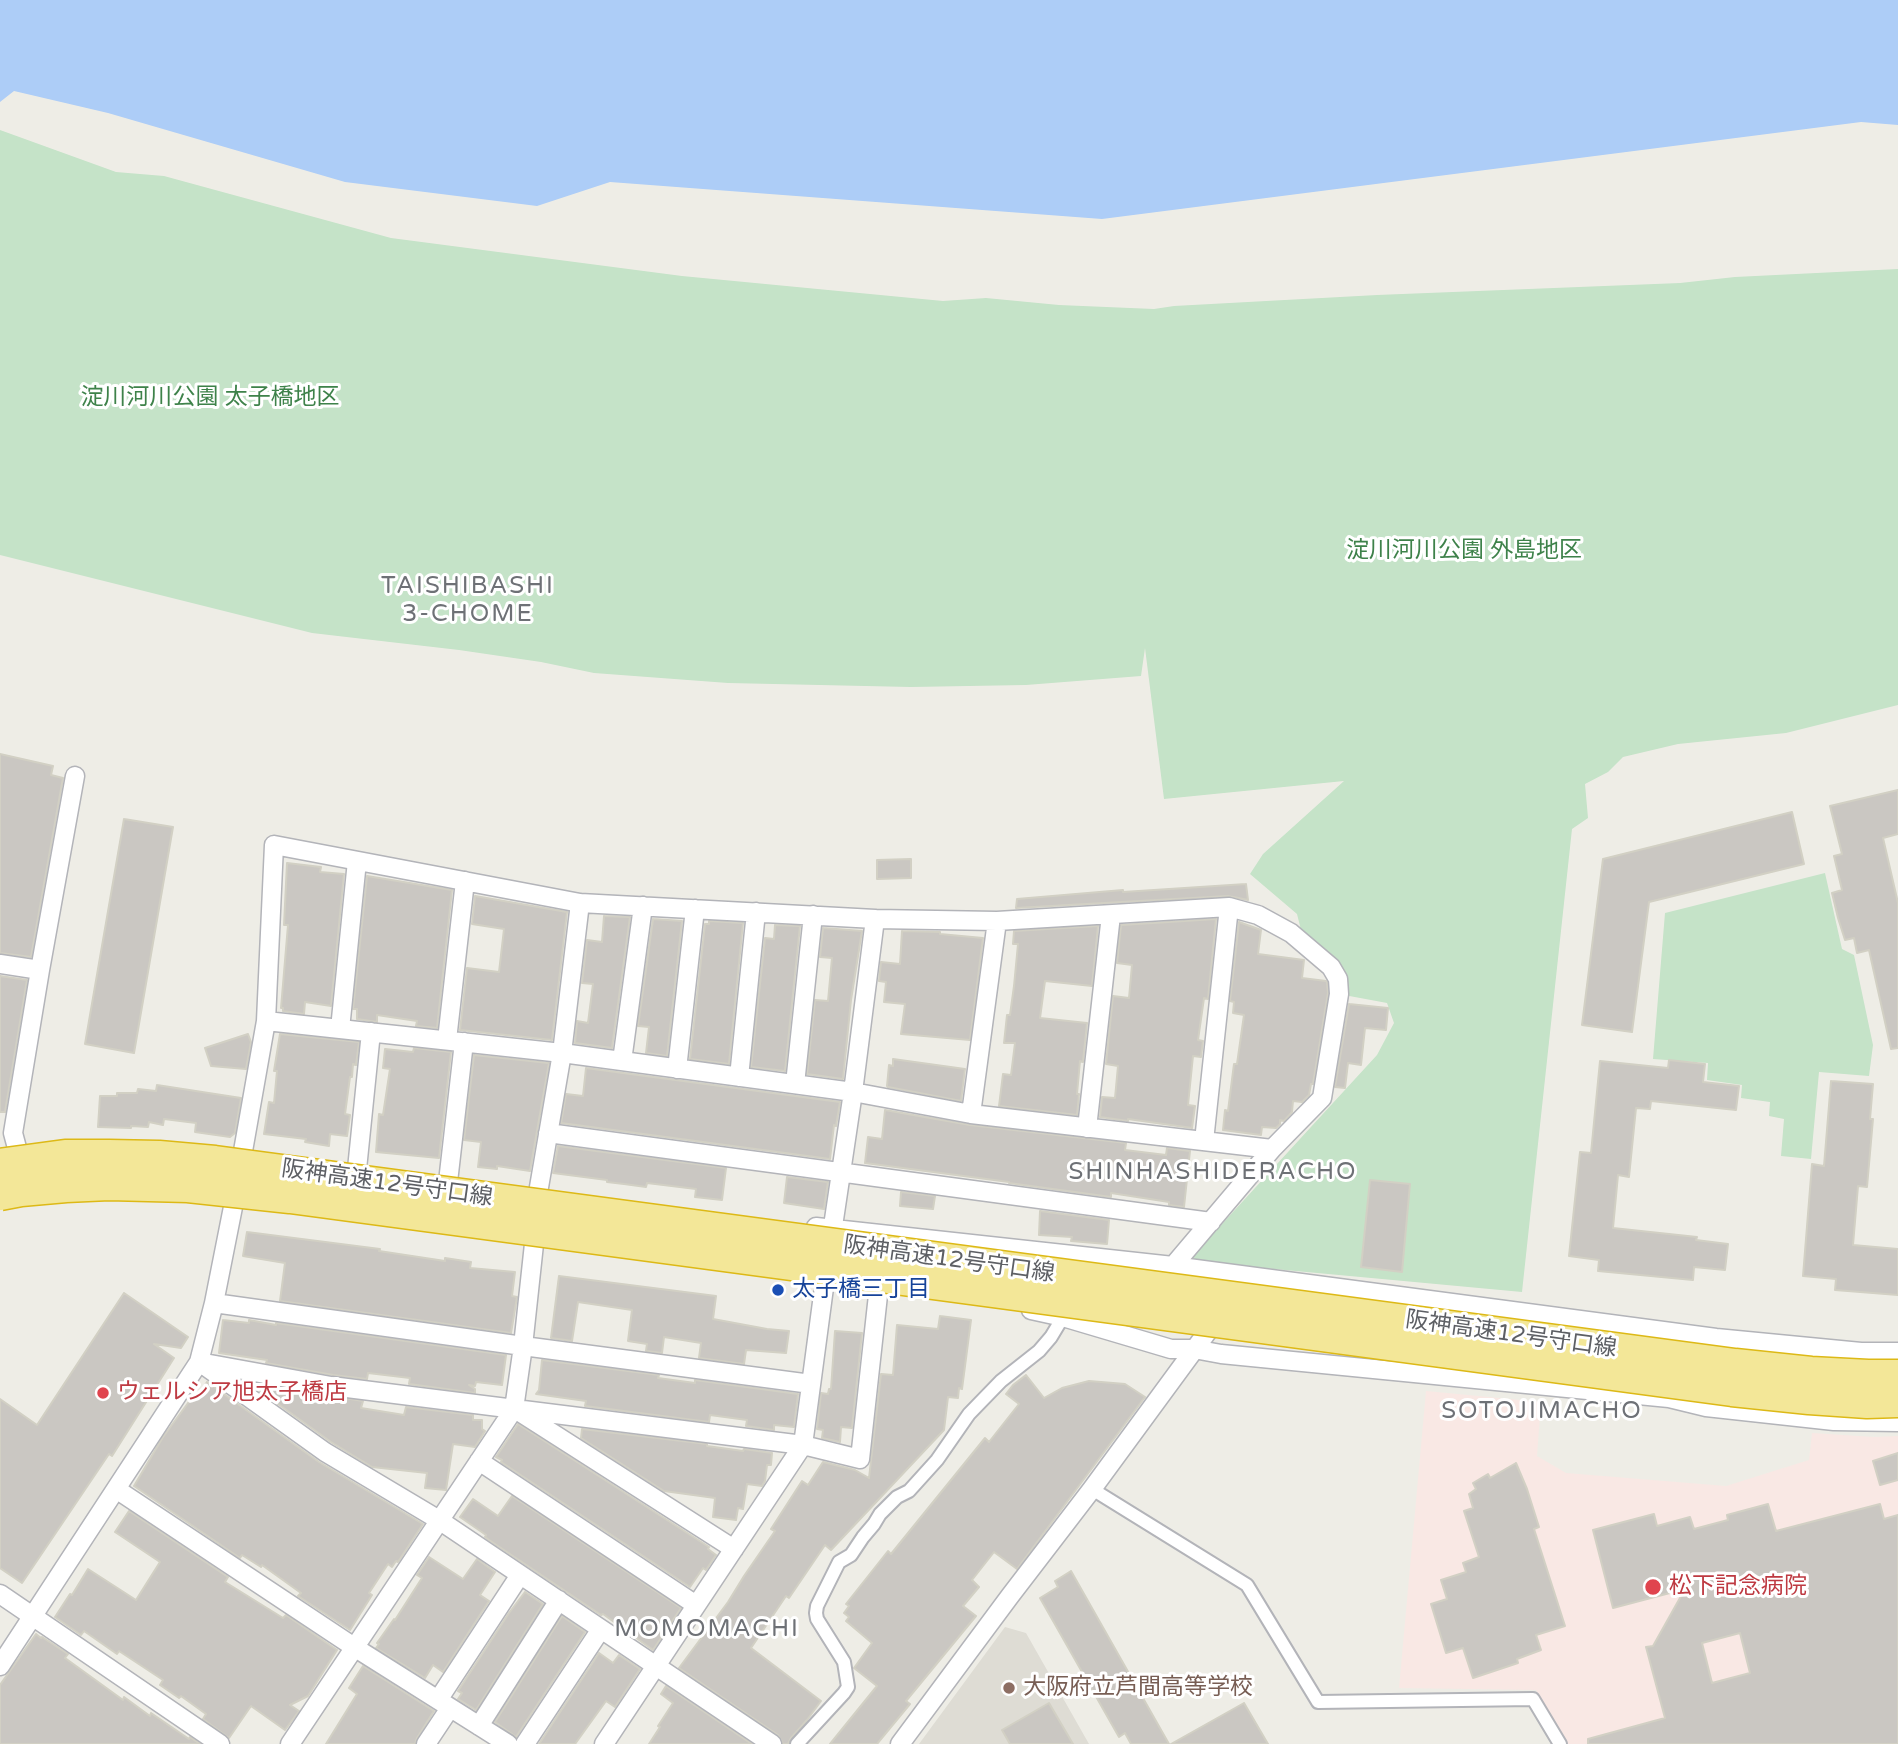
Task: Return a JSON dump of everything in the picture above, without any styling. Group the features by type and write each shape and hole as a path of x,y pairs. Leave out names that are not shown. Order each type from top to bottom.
{"highway":[{"name":"阪神高速12号守口線","path":"6,1145 65,1156 159,1157 215,1162 1735,1365 1811,1373 1898,1376"},
{"name":"阪神高速12号守口線","path":"0,1194 20,1190 109,1184 188,1186 1732,1390 1809,1398 1898,1401"}],"street":[{"path":"75,776 6,1145 62,1141 109,1142 243,1154 834,1229 1172,1266 1716,1338 1861,1352 1898,1352"},
{"path":"0,1666 199,1362 234,1202 266,1020 274,845 580,903 875,919 997,921 1229,907 1258,915 1292,933 1331,967 1338,979 1339,994 1322,1098 1272,1149 1172,1266"},
{"path":"340,1028 357,861"},
{"path":"448,1182 465,881"},
{"path":"290,1744 514,1409 580,903"},
{"path":"622,1061 643,906"},
{"path":"1204,1141 1229,907"},
{"path":"677,1069 695,909"},
{"path":"739,1077 756,912"},
{"path":"795,1084 813,915"},
{"path":"1087,1128 1111,915"},
{"path":"604,1744 803,1446 875,919"},
{"path":"971,1114 997,921"},
{"path":"0,964 40,970"},
{"path":"266,1020 562,1053 853,1092 971,1114 1272,1149"},
{"path":"357,1169 371,1032"},
{"path":"548,1133 1211,1222"},
{"path":"0,1209 38,1203 138,1195 234,1202 534,1244 975,1298 1063,1317 1171,1349 1194,1349 1221,1354 1669,1398 1706,1407 1822,1420 1898,1422"},
{"path":"900,1744 1249,1277"},
{"path":"199,1362 331,1386 803,1446 860,1459 879,1286"},
{"path":"214,1303 811,1384"},
{"path":"797,1744 848,1687 844,1662 817,1619 816,1613 839,1562 851,1555 880,1514 897,1497 909,1491 937,1460 977,1405 1001,1381 1039,1351 1063,1317"},
{"path":"199,1362 325,1452 439,1520 772,1744"},
{"path":"514,1409 734,1549"},
{"path":"478,1461 696,1605"},
{"path":"116,1489 354,1647 508,1744"},
{"path":"1093,1489 1247,1585 1318,1702 1533,1699 1560,1744"},
{"path":"426,1744 444,1704 520,1575"},
{"path":"0,1594 220,1744"},
{"path":"480,1726 559,1600"},
{"path":"526,1744 601,1629"}],"shaded area":[{"name":"松下記念病院","path":"1426,1391 1541,1402 1537,1456 1566,1473 1726,1486 1809,1460 1812,1433 1898,1436 1898,1744 1568,1744 1536,1690 1399,1688"},
{"name":"大阪府立芦間高等学校","path":"1005,1627 1026,1633 1089,1744 919,1744"}],"green space":[{"path":"0,130 116,172 164,176 391,238 682,276 943,301 986,298 1059,305 1154,309 1377,295 1680,283 1735,277 1898,269 1898,705 1786,733 1678,744 1623,757 1608,772 1585,784 1588,818 1572,829 1522,1292 1188,1261 1377,1055 1394,1023 1387,1003 1344,995 1302,934 1297,914 1250,874 1263,854 1344,781 1164,799 1145,648 1141,676 1026,685 911,687 728,683 594,673 459,650 312,633 0,555"},
{"path":"1825,873 1842,949 1854,955 1873,1045 1869,1076 1819,1072 1811,1159 1781,1156 1784,1119 1769,1116 1770,1102 1741,1098 1742,1085 1707,1080 1708,1063 1653,1059 1665,913"}],"water":[{"path":"0,0 1898,0 1898,125 1861,122 1102,219 610,182 537,206 345,182 108,113 14,91 0,102"}],"building":[{"path":"0,754 53,766 51,775 63,778 31,957 0,953"},
{"path":"1898,790 1898,834 1883,838 1898,903 1898,1048 1891,1049 1869,950 1857,953 1854,938 1845,940 1838,918 1832,893 1842,890 1834,856 1842,854 1830,806"},
{"path":"1792,812 1804,864 1649,902 1632,1032 1582,1025 1603,859"},
{"path":"124,819 173,827 134,1053 85,1044"},
{"path":"911,859 911,878 877,879 877,860"},
{"path":"287,863 321,867 320,872 344,874 331,1006 305,1002 304,1014 283,1011 281,1008 288,925 284,925"},
{"path":"367,876 452,890 437,1028 416,1026 417,1021 377,1015 377,1022 357,1019 357,1009 353,1009"},
{"path":"1246,884 1248,900 1228,896 1016,908 1017,899"},
{"path":"475,896 567,912 552,1040 460,1030 467,968 499,972 504,929 472,924"},
{"path":"604,916 630,917 612,1048 575,1043 577,1021 588,1023 593,984 582,983 587,940 602,942"},
{"path":"653,919 682,921 667,1056 646,1053 649,1027 638,1026"},
{"path":"1216,919 1208,999 1204,998 1198,1040 1203,1041 1201,1057 1193,1056 1188,1105 1195,1106 1192,1128 1100,1117 1102,1097 1115,1098 1118,1066 1106,1064 1113,996 1129,998 1132,965 1117,963 1121,925"},
{"path":"709,921 743,923 729,1064 690,1059 705,924 709,924"},
{"path":"1239,922 1261,930 1258,954 1304,960 1302,978 1327,982 1328,993 1309,1095 1302,1102 1293,1101 1292,1112 1284,1121 1280,1120 1276,1128 1262,1127 1261,1135 1223,1130 1244,1015 1233,1013 1234,1002 1230,1001"},
{"path":"775,925 800,926 785,1071 751,1067 765,938 774,939"},
{"path":"1098,926 1092,986 1045,981 1040,1018 1087,1023 1083,1062 1080,1061 1077,1115 999,1106 1003,1074 1011,1075 1015,1043 1004,1043 1018,944 1013,944 1014,931"},
{"path":"823,928 862,931 851,1000 843,1079 807,1074 815,1000 828,1001 832,958 820,957"},
{"path":"902,931 940,932 983,938 970,1040 901,1034 905,1004 884,1002 886,982 879,981 881,962 900,964"},
{"path":"0,976 27,980 5,1112 0,1112"},
{"path":"1349,1004 1388,1008 1386,1030 1365,1028 1361,1065 1348,1063 1345,1088 1335,1087"},
{"path":"248,1034 251,1042 246,1069 211,1066 205,1048"},
{"path":"280,1034 359,1042 356,1065 353,1064 350,1077 345,1114 350,1115 347,1136 330,1134 329,1146 305,1142 306,1139 264,1134 269,1102 274,1103 277,1071 274,1071"},
{"path":"414,1048 451,1052 439,1158 376,1152 379,1114 383,1115 390,1069 383,1068 385,1049 413,1052"},
{"path":"474,1055 549,1063 530,1171 497,1166 497,1169 478,1167 481,1142 464,1140"},
{"path":"893,1059 965,1069 961,1101 888,1087 889,1065 893,1066"},
{"path":"1669,1060 1705,1064 1703,1082 1739,1086 1736,1110 1651,1101 1650,1109 1636,1108 1629,1177 1618,1175 1613,1228 1697,1237 1696,1240 1728,1244 1725,1270 1694,1267 1693,1280 1598,1271 1599,1260 1569,1256 1580,1152 1591,1153 1600,1061 1668,1068"},
{"path":"586,1068 840,1102 830,1159 561,1123 566,1094 583,1096"},
{"path":"1831,1081 1873,1084 1867,1187 1858,1186 1853,1245 1898,1249 1898,1295 1835,1290 1836,1279 1803,1276 1812,1164 1824,1166"},
{"path":"157,1085 241,1098 235,1133 230,1137 195,1132 196,1123 164,1119 163,1125 149,1122 148,1127 98,1127 100,1096 137,1093 138,1089 156,1091"},
{"path":"885,1110 970,1125 1126,1143 1125,1150 1166,1155 1167,1148 1190,1151 1184,1207 1111,1193 1111,1197 865,1163 868,1137 882,1139"},
{"path":"558,1146 726,1168 722,1200 695,1197 696,1189 647,1183 646,1187 553,1173"},
{"path":"787,1177 828,1182 824,1209 784,1203"},
{"path":"1370,1180 1410,1184 1402,1272 1361,1267"},
{"path":"901,1192 935,1196 933,1209 900,1206"},
{"path":"1040,1211 1109,1220 1107,1244 1071,1241 1072,1237 1039,1235"},
{"path":"247,1232 380,1249 379,1251 445,1261 445,1258 471,1262 470,1268 515,1272 512,1296 517,1297 511,1333 280,1301 285,1263 243,1256"},
{"path":"559,1276 716,1296 713,1319 789,1331 786,1353 746,1350 744,1364 699,1358 701,1343 664,1337 662,1353 646,1351 647,1344 628,1341 632,1310 578,1302 572,1341 551,1338"},
{"path":"124,1293 188,1337 181,1348 154,1344 174,1358 112,1456 109,1454 22,1583 0,1568 0,1399 37,1425"},
{"path":"940,1316 971,1320 962,1389 959,1388 958,1398 948,1397 944,1430 831,1550 825,1545 751,1648 821,1701 788,1744 783,1744 778,1735 679,1668 728,1602 775,1531 771,1529 802,1481 808,1485 823,1462 855,1470 869,1478 881,1374 893,1375 897,1325 938,1329"},
{"path":"223,1320 276,1323 506,1355 502,1385 476,1382 475,1386 469,1385 475,1389 475,1393 409,1384 410,1378 368,1373 367,1379 333,1375 266,1363 267,1360 219,1353"},
{"path":"835,1331 862,1333 852,1428 841,1427 840,1442 822,1438 823,1430 817,1429 821,1393 828,1394 831,1389"},
{"path":"542,1360 659,1375 658,1378 695,1383 695,1380 798,1394 794,1427 774,1425 774,1430 746,1426 747,1420 710,1415 709,1422 585,1406 586,1401 536,1394 539,1390"},
{"path":"1026,1375 1044,1398 1062,1388 1089,1381 1125,1384 1145,1397 1017,1569 994,1552 972,1580 979,1587 963,1606 976,1616 906,1701 910,1704 877,1744 830,1744 877,1686 854,1668 872,1643 846,1621 849,1617 844,1613 849,1606 846,1604 888,1551 891,1554 985,1438 989,1442 1019,1404 1006,1394"},
{"path":"207,1382 319,1462 423,1524 398,1562 392,1567 388,1564 350,1630 298,1596 301,1593 262,1565 261,1567 242,1555 240,1558 134,1486 163,1437"},
{"path":"262,1385 363,1401 361,1408 404,1415 406,1407 473,1415 473,1420 482,1420 482,1429 485,1431 475,1447 453,1444 446,1490 425,1488 427,1473 372,1467 331,1442 260,1391"},
{"path":"518,1424 709,1547 716,1555 706,1570 703,1568 690,1587 501,1462 502,1460 496,1457"},
{"path":"582,1429 772,1453 771,1465 767,1465 762,1486 747,1484 743,1509 738,1508 736,1520 713,1517 715,1498 664,1491 581,1438"},
{"path":"1898,1453 1898,1480 1880,1485 1873,1461"},
{"path":"1516,1463 1539,1527 1534,1529 1565,1626 1536,1635 1541,1650 1517,1659 1518,1663 1473,1678 1463,1648 1446,1653 1431,1604 1447,1599 1441,1580 1466,1572 1463,1563 1479,1557 1464,1511 1473,1508 1469,1494 1476,1489 1473,1483 1488,1474 1490,1478"},
{"path":"512,1496 681,1608 653,1650 489,1540 460,1517 473,1499 498,1516"},
{"path":"1768,1504 1776,1531 1880,1504 1884,1519 1898,1515 1898,1744 1588,1744 1588,1739 1665,1718 1646,1647 1653,1646 1685,1589 1613,1608 1593,1530 1654,1514 1657,1526 1690,1517 1694,1529 1728,1520 1727,1515","holes":["1740,1633 1750,1673 1712,1683 1702,1643"]},
{"path":"129,1511 228,1577 225,1582 283,1618 286,1615 337,1650 308,1696 290,1705 299,1711 285,1730 251,1706 229,1738 203,1719 206,1714 160,1685 163,1680 119,1651 117,1654 84,1631 81,1635 55,1617 88,1569 136,1600 160,1562 115,1532"},
{"path":"429,1557 463,1579 477,1559 495,1572 480,1595 489,1601 443,1672 433,1665 425,1678 376,1648 422,1578 417,1575"},
{"path":"1071,1571 1169,1744 1131,1744 1125,1733 1119,1737 1040,1598 1058,1587 1055,1581"},
{"path":"525,1592 543,1604 476,1710 458,1699 462,1693 458,1691"},
{"path":"562,1616 585,1632 516,1737 495,1722"},
{"path":"36,1634 68,1654 65,1658 123,1700 124,1697 150,1716 151,1713 200,1744 0,1744 0,1685"},
{"path":"599,1653 613,1663 619,1655 640,1669 615,1707 606,1701 575,1744 539,1744"},
{"path":"363,1666 434,1711 415,1744 326,1744 357,1694 349,1688"},
{"path":"666,1686 752,1744 649,1744 673,1703 661,1694"},
{"path":"1049,1703 1073,1744 1010,1744 1002,1730"},
{"path":"1244,1703 1268,1744 1171,1744"}],"place":[{"name":"太子橋三丁目","path":"778,1290"},
{"name":"ウェルシア旭太子橋店","path":"103,1393"},
{"name":"松下記念病院","path":"1653,1587"},
{"name":"大阪府立芦間高等学校","path":"1009,1688"}],"district":[{"name":"TAISHIBASHI 3-CHOME","path":"468,601"},
{"name":"SHINHASHIDERACHO","path":"1213,1173"},
{"name":"SOTOJIMACHO","path":"1542,1412"},
{"name":"MOMOMACHI","path":"707,1630"}],"park label":[{"name":"淀川河川公園 太子橋地区","path":"210,398"},
{"name":"淀川河川公園 外島地区","path":"1464,551"}]}
